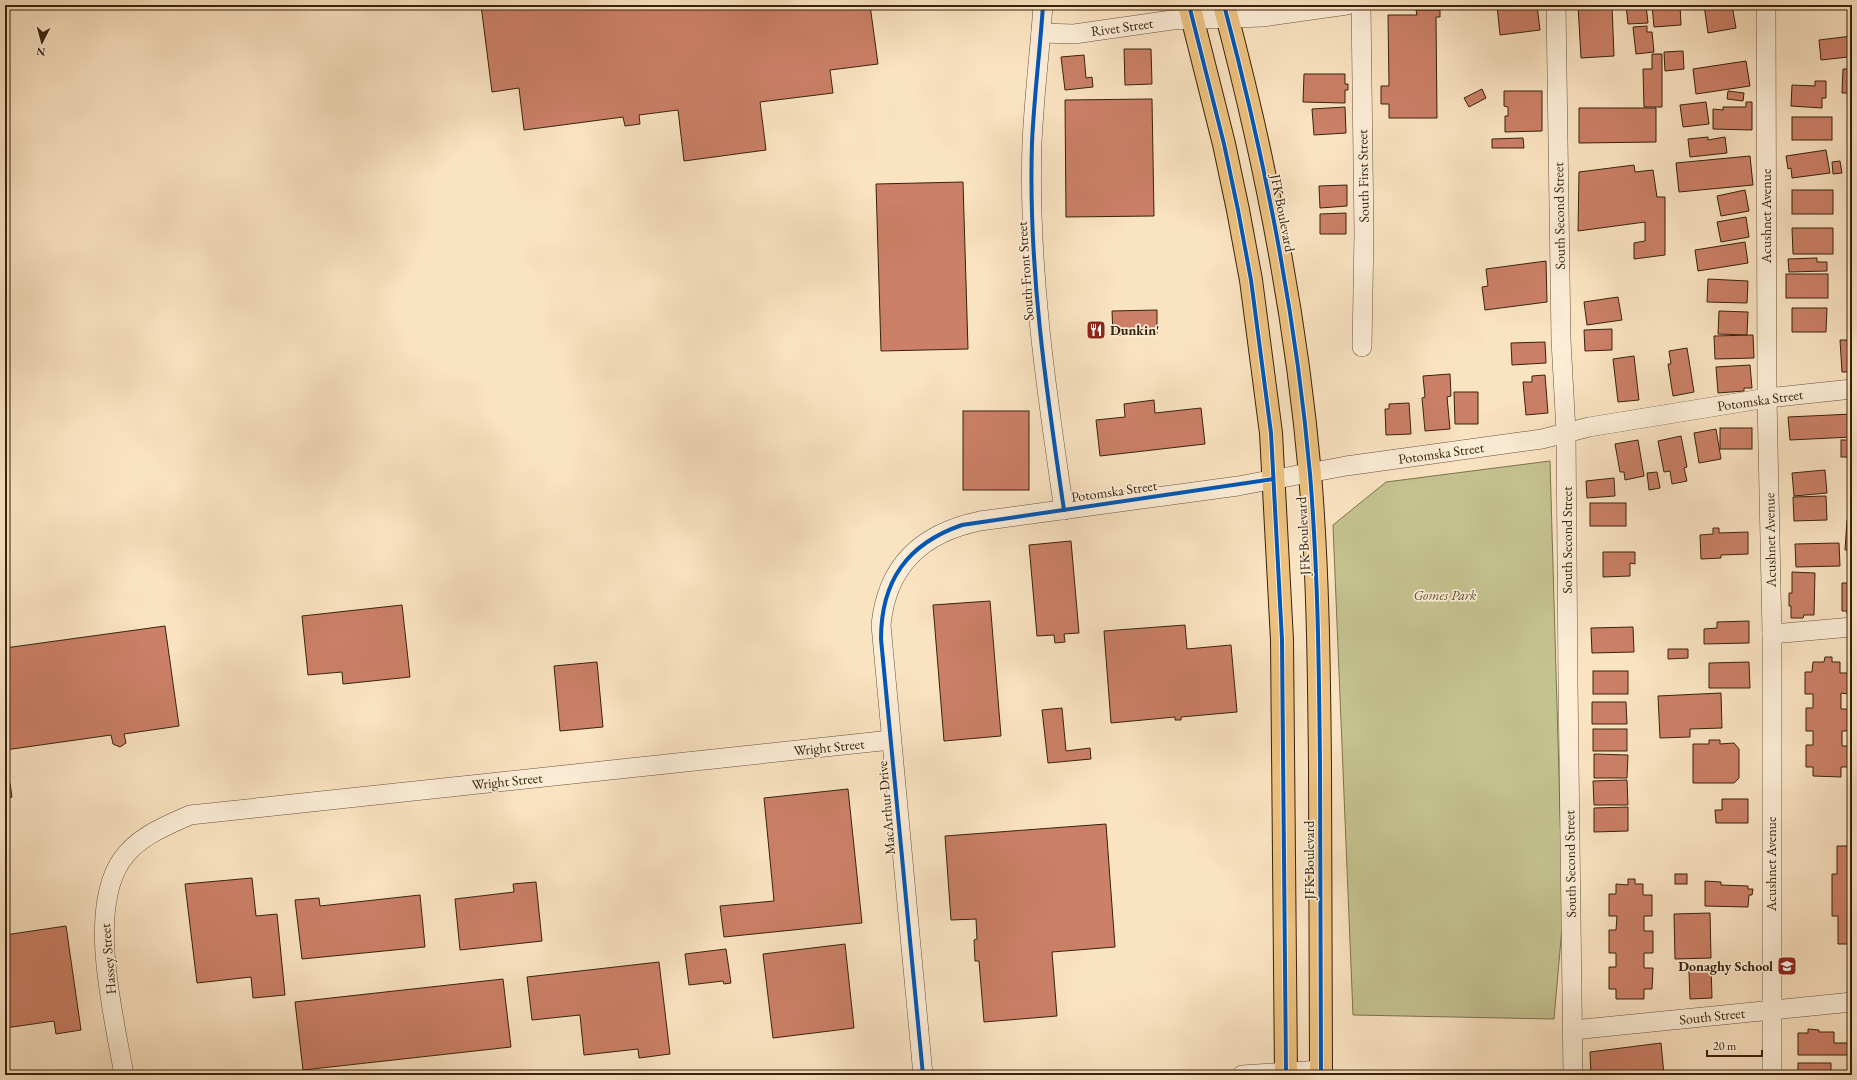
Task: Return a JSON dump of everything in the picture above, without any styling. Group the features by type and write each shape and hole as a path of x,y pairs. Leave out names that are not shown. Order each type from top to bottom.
{"main road":[{"name":"JFK Boulevard","path":"1192,12 1224,144 1251,280 1271,432 1282,640 1286,1073"},
{"name":"JFK Boulevard","path":"1226,12 1258,138 1288,300 1298,365 1310,473 1319,636 1321,1073"}],"street":[{"name":"South Front Street","path":"1044,5 1032,143 1033,223 1042,351 1064,510"},
{"name":"Rivet Street","path":"1041,33 1074,34 1172,20 1192,12 1226,12 1263,17 1347,5"},
{"name":"South First Street","path":"1361,5 1364,227 1362,347"},
{"name":"South Second Street","path":"1556,5 1561,340 1566,432 1573,1075"},
{"name":"Acushnet Avenue","path":"1766,5 1767,398 1772,634 1772,1075"},
{"name":"Potomska Street","path":"916,549 937,535 962,525 1274,479 1346,466 1542,439 1589,427 1767,398 1852,389"},
{"name":"MacArthur Drive","path":"916,549 899,569 886,595 883,609 881,639 923,1075"},
{"path":"1772,634 1852,627"},
{"name":"Wright Street","path":"132,849 150,834 190,815 891,740"},
{"name":"Hassey Street","path":"124,1075 109,984 103,932 105,906 114,875 121,861 132,849"},
{"name":"South Street","path":"1573,1030 1852,1002"},
{"path":"1242,1075 1321,1073"}],"green space":[{"name":"Gomes Park","path":"1550,461 1563,916 1554,1019 1353,1015 1333,525 1386,482"}],"building":[{"path":"481,5 870,5 878,64 830,70 833,93 760,102 766,150 684,161 678,110 639,115 640,124 625,126 623,117 524,130 519,88 492,92"},
{"path":"1497,5 1537,5 1540,30 1500,35"},
{"path":"1578,5 1612,5 1614,56 1581,58"},
{"path":"1626,5 1646,5 1648,23 1628,24"},
{"path":"1652,5 1680,5 1681,25 1654,27"},
{"path":"1704,5 1732,5 1736,28 1708,33"},
{"path":"1416,10 1440,10 1440,17 1436,17 1437,118 1389,118 1389,104 1381,104 1381,86 1389,86 1388,15 1417,15"},
{"path":"1647,26 1647,32 1652,32 1654,52 1636,54 1633,27"},
{"path":"1852,36 1852,62 1849,62 1848,57 1821,60 1819,40"},
{"path":"1124,49 1151,49 1152,84 1125,85"},
{"path":"1683,51 1684,69 1665,71 1664,52"},
{"path":"1652,54 1662,54 1662,107 1644,107 1643,69 1652,69"},
{"path":"1084,55 1086,78 1092,77 1093,87 1065,90 1061,57"},
{"path":"1746,61 1750,86 1696,94 1693,69"},
{"path":"1843,69 1852,69 1852,93 1842,93"},
{"path":"1304,74 1345,74 1345,84 1348,84 1348,90 1345,90 1345,103 1303,102"},
{"path":"1815,81 1826,81 1826,98 1822,98 1822,108 1791,106 1792,85 1815,86"},
{"path":"1482,89 1486,98 1469,107 1464,98"},
{"path":"1504,91 1542,91 1542,131 1505,132 1505,116 1508,116 1508,107 1504,106"},
{"path":"1728,91 1744,93 1743,101 1727,99"},
{"path":"1152,99 1154,216 1066,217 1065,100"},
{"path":"1706,102 1709,124 1683,127 1680,105"},
{"path":"1746,102 1752,102 1752,130 1713,129 1713,109 1723,110 1723,107 1746,107"},
{"path":"1345,107 1346,133 1314,135 1312,109"},
{"path":"1579,108 1656,108 1656,142 1579,143"},
{"path":"1792,117 1832,117 1832,140 1792,140"},
{"path":"1708,137 1708,140 1725,137 1727,153 1690,157 1688,139"},
{"path":"1523,138 1524,148 1492,148 1492,139"},
{"path":"1826,150 1830,173 1792,178 1791,168 1788,169 1786,156"},
{"path":"1750,156 1753,185 1679,192 1676,163"},
{"path":"1840,161 1842,173 1833,174 1832,162"},
{"path":"1634,165 1635,172 1653,170 1657,197 1665,197 1665,255 1634,259 1634,243 1645,241 1645,222 1578,231 1579,172"},
{"path":"963,182 968,349 881,351 876,184"},
{"path":"1347,185 1347,206 1320,208 1319,186"},
{"path":"1745,190 1749,211 1721,216 1717,196"},
{"path":"1792,190 1833,190 1833,214 1792,214"},
{"path":"1346,213 1346,234 1320,234 1320,214"},
{"path":"1746,217 1749,237 1721,242 1717,222"},
{"path":"1792,228 1833,228 1833,254 1793,254"},
{"path":"1745,242 1748,263 1698,271 1695,250"},
{"path":"1817,258 1817,262 1827,262 1827,271 1789,272 1788,259"},
{"path":"1546,261 1547,302 1485,310 1482,287 1488,286 1486,269"},
{"path":"1786,274 1828,274 1828,298 1786,298"},
{"path":"1708,279 1748,281 1747,303 1707,302"},
{"path":"1618,297 1622,320 1587,325 1584,302"},
{"path":"1792,308 1827,308 1826,332 1792,332"},
{"path":"1157,310 1157,334 1113,335 1112,311"},
{"path":"1719,311 1748,312 1747,335 1718,334"},
{"path":"1612,329 1612,350 1585,351 1584,330"},
{"path":"1753,335 1754,358 1715,359 1714,336"},
{"path":"1840,340 1852,340 1852,372 1842,372"},
{"path":"1545,342 1546,363 1512,365 1511,343"},
{"path":"1687,348 1694,392 1673,396 1668,364 1671,364 1669,351"},
{"path":"1634,356 1639,400 1618,402 1613,359"},
{"path":"1750,365 1752,388 1744,388 1744,391 1718,393 1716,367"},
{"path":"1450,374 1451,396 1447,397 1450,429 1425,431 1422,398 1425,397 1423,376"},
{"path":"1545,375 1548,413 1526,415 1523,382 1532,382 1532,376"},
{"path":"1454,392 1478,392 1478,424 1455,424"},
{"path":"1154,400 1155,413 1201,408 1205,444 1100,456 1096,420 1125,417 1124,404"},
{"path":"1409,403 1411,434 1386,435 1385,409 1389,409 1389,404"},
{"path":"963,411 1029,411 1029,490 963,490"},
{"path":"1852,414 1852,437 1790,440 1788,417"},
{"path":"1720,428 1752,428 1752,449 1720,449"},
{"path":"1716,429 1721,459 1699,463 1694,433"},
{"path":"1681,436 1687,467 1684,468 1687,481 1672,484 1670,471 1664,472 1658,441"},
{"path":"1638,440 1644,476 1625,480 1624,472 1620,472 1615,444"},
{"path":"1841,440 1852,440 1852,457 1841,457"},
{"path":"1825,470 1827,493 1794,496 1792,473"},
{"path":"1657,472 1660,488 1649,490 1647,473"},
{"path":"1614,478 1615,496 1587,498 1586,481"},
{"path":"1826,496 1827,520 1794,521 1793,497"},
{"path":"1590,503 1626,503 1626,526 1590,526"},
{"path":"1847,520 1852,521 1852,550 1845,550"},
{"path":"1713,528 1719,528 1719,533 1748,532 1748,554 1721,555 1721,558 1701,559 1700,535 1713,534"},
{"path":"1071,541 1079,633 1064,634 1065,642 1055,643 1054,635 1037,636 1029,545"},
{"path":"1839,543 1840,566 1796,567 1795,544"},
{"path":"1603,552 1635,552 1635,564 1630,563 1630,576 1603,577"},
{"path":"1849,568 1852,568 1852,614 1847,614 1847,611 1842,611 1842,583 1849,583"},
{"path":"1792,572 1815,573 1814,615 1804,615 1803,618 1791,618 1789,593 1792,593"},
{"path":"990,601 1001,736 944,741 933,605"},
{"path":"402,605 410,677 343,684 342,672 308,675 302,616"},
{"path":"1749,621 1749,643 1704,644 1704,629 1717,628 1717,622"},
{"path":"1185,625 1187,649 1231,645 1237,712 1181,717 1181,720 1175,720 1175,717 1111,723 1104,631"},
{"path":"165,626 179,726 124,734 126,743 120,747 113,744 111,735 5,750 5,648"},
{"path":"1633,627 1634,652 1592,653 1591,628"},
{"path":"1668,649 1688,649 1688,658 1668,659"},
{"path":"1825,657 1832,657 1832,662 1840,662 1840,673 1848,673 1848,694 1841,693 1841,709 1850,709 1849,731 1842,731 1842,746 1849,746 1849,767 1841,767 1841,777 1813,776 1813,767 1806,767 1806,745 1813,745 1813,731 1806,731 1806,708 1813,708 1813,694 1805,694 1805,672 1812,672 1813,662 1824,662"},
{"path":"597,662 603,727 560,731 554,666"},
{"path":"1749,662 1750,688 1709,688 1709,663"},
{"path":"1593,671 1628,671 1628,694 1593,694"},
{"path":"1721,693 1722,728 1690,729 1690,737 1660,738 1658,696"},
{"path":"1592,702 1626,702 1627,724 1592,724"},
{"path":"1062,708 1066,751 1090,748 1091,759 1048,763 1042,710"},
{"path":"1593,729 1627,729 1627,751 1593,751"},
{"path":"1709,740 1720,740 1720,744 1734,743 1739,749 1739,778 1734,783 1693,783 1693,744 1709,744"},
{"path":"1594,754 1628,755 1627,778 1594,778"},
{"path":"1627,780 1628,805 1594,805 1593,781"},
{"path":"5,783 10,783 12,797 5,799"},
{"path":"848,789 862,923 724,937 720,906 774,901 764,798"},
{"path":"1722,799 1748,799 1748,823 1716,823 1715,810 1722,810"},
{"path":"1628,807 1628,831 1594,832 1594,808"},
{"path":"1106,824 1115,947 1052,952 1057,1016 984,1022 979,961 975,961 974,940 977,939 976,919 951,920 945,836"},
{"path":"1837,846 1852,846 1852,944 1838,944 1838,916 1832,916 1832,874 1837,874"},
{"path":"1675,874 1687,874 1687,884 1675,884"},
{"path":"252,878 256,916 277,914 285,995 253,998 251,977 197,983 185,884"},
{"path":"1628,879 1635,879 1635,884 1643,884 1643,895 1652,895 1652,916 1644,916 1644,931 1653,931 1653,953 1644,953 1644,968 1653,968 1652,989 1644,989 1644,999 1616,999 1616,989 1609,989 1609,967 1616,967 1616,953 1609,953 1609,930 1616,930 1617,916 1609,916 1609,894 1616,894 1616,884 1628,885"},
{"path":"1705,881 1721,882 1721,885 1748,886 1748,889 1753,889 1752,895 1749,895 1748,907 1705,906"},
{"path":"536,882 542,941 460,950 455,899 514,892 513,884"},
{"path":"420,895 425,947 302,959 295,900 319,898 320,906"},
{"path":"1710,913 1711,958 1675,959 1674,914"},
{"path":"66,926 81,1030 56,1034 54,1021 5,1028 5,935"},
{"path":"845,944 854,1028 773,1038 763,954"},
{"path":"726,949 731,983 724,984 723,981 689,985 685,954"},
{"path":"659,962 670,1054 639,1058 638,1049 584,1055 580,1015 532,1020 527,977"},
{"path":"1701,965 1711,965 1712,998 1690,999 1689,971 1701,970"},
{"path":"503,979 511,1047 303,1070 295,1002"},
{"path":"1808,1029 1819,1030 1819,1032 1834,1032 1834,1043 1852,1043 1852,1055 1798,1055 1798,1033 1808,1033"},
{"path":"1661,1043 1664,1075 1591,1075 1590,1052"},
{"path":"1798,1063 1831,1063 1831,1075 1792,1075 1798,1074"},
{"path":"1688,1073 1688,1075 1664,1075"},
{"path":"1721,1073 1748,1073 1748,1075 1721,1075"}],"cycle path":[{"path":"1043,5 1034,108 1031,189 1040,327 1064,510"},
{"path":"1189,5 1224,144 1238,210 1251,280 1271,433 1282,640 1286,1075"},
{"path":"1224,5 1253,121 1277,238 1296,355 1310,474 1315,547 1319,656 1321,1075"},
{"path":"923,1075 881,639 882,618 886,599 892,582 901,567 912,554 926,543 943,533 962,525 1273,479"}],"place":[{"name":"Dunkin'","path":"1096,330"},
{"name":"Donaghy School","path":"1787,966"}]}
